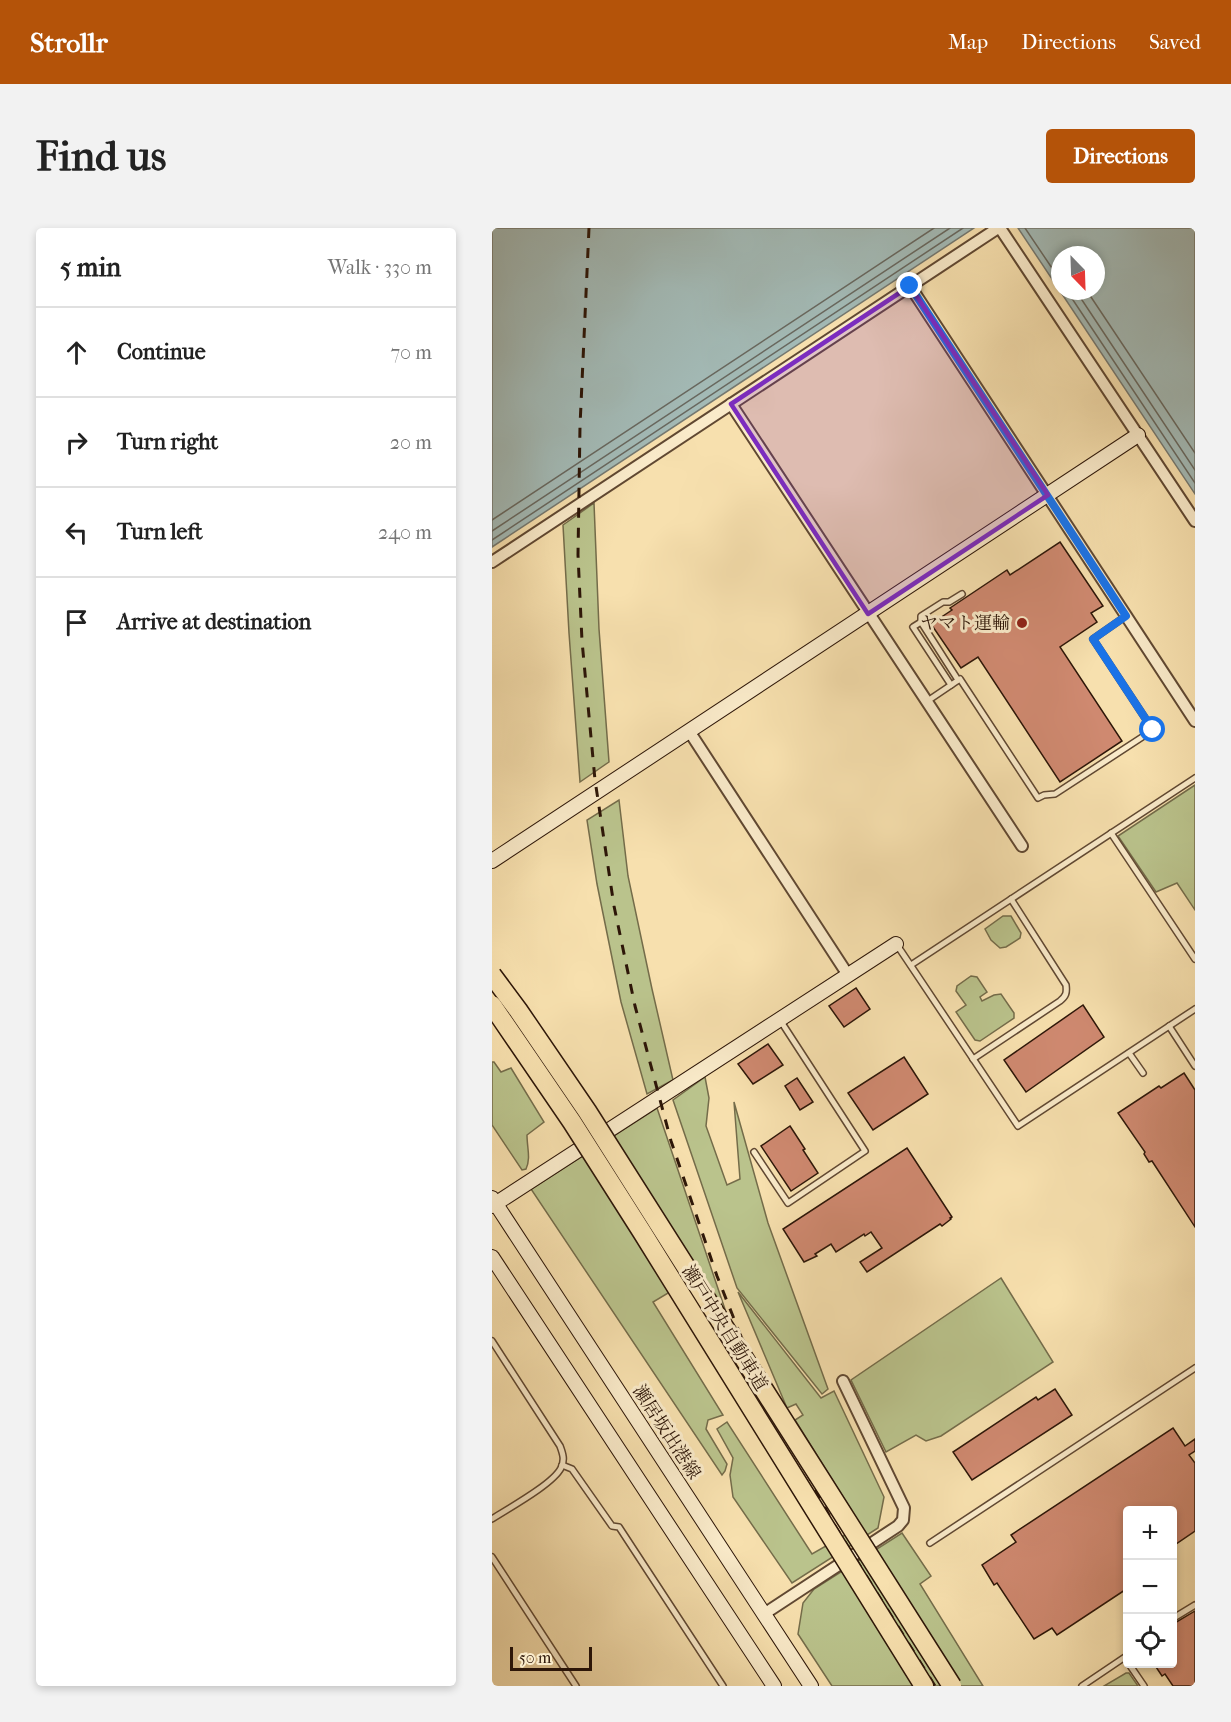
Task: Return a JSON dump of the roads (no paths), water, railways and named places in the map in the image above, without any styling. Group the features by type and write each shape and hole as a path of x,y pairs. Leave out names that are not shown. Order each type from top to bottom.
{"highway":[{"name":"瀬戸中央自動車道","path":"492,975 594,1121 952,1686"},
{"name":"瀬戸中央自動車道","path":"492,1005 572,1122 642,1232 924,1686"}],"street":[{"path":"492,561 999,228 1195,521"},
{"path":"910,286 1195,721"},
{"path":"731,404 1022,846"},
{"path":"492,861 1138,435"},
{"path":"689,731 848,975"},
{"path":"493,1203 896,944"},
{"name":"瀬居坂出港線","path":"493,1203 811,1686"},
{"path":"492,1257 774,1686"},
{"path":"764,1614 898,1526 903,1520 904,1508 843,1381"}],"lane":[{"path":"962,594 949,602 943,602 921,616 921,622 1038,798 1055,794 1153,730 1093,639 1126,616"},
{"path":"921,622 913,627 951,685"},
{"path":"926,702 958,680"},
{"path":"911,965 1195,778"},
{"path":"1111,833 1195,959"},
{"path":"973,1059 1060,1001 1065,997 1067,991 1066,985 1011,899"},
{"path":"896,944 1018,1126 1195,1009"},
{"path":"754,1152 788,1203 865,1152 780,1020"},
{"path":"1169,1026 1195,1066"},
{"path":"1129,1053 1143,1073"},
{"path":"492,1341 560,1446 564,1456 562,1465 550,1481 492,1518"},
{"path":"930,1543 1195,1368"},
{"path":"562,1465 572,1470 612,1526 619,1527 723,1686"},
{"path":"492,1557 576,1686"},
{"path":"1177,1616 1195,1605"},
{"path":"1082,1686 1123,1662"},
{"path":"1133,1668 1144,1686"}],"water":[{"path":"492,228 974,228 492,547"},
{"path":"1018,228 1195,228 1195,494 1066,300 1105,300 1105,246 1051,246 1051,278"}],"railway":[{"path":"589,228 580,426 578,555 582,641 595,780 614,906 635,1006 671,1141 717,1276 766,1394 832,1521 935,1686"}],"place":[{"name":"ヤマト運輸","path":"1022,623"}]}
